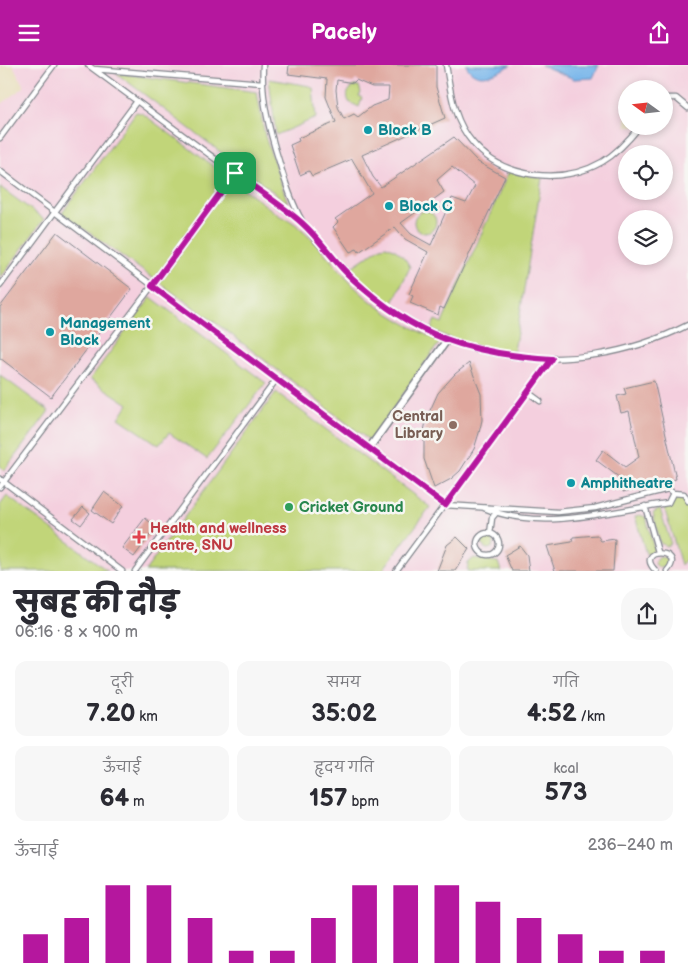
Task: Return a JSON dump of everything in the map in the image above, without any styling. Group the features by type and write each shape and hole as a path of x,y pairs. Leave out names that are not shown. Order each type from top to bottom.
{"street":[{"path":"152,286 235,173"},
{"path":"370,447 447,340"}],"lane":[{"path":"0,138 54,65"},
{"path":"88,65 303,223 353,279 386,307 447,340 478,351 501,355 552,359 583,357 635,347 688,325"},
{"path":"263,65 262,83 272,139 285,181 303,223"},
{"path":"446,65 454,111 472,143 506,167 521,172 559,176 588,168 614,154 632,135"},
{"path":"94,69 262,83"},
{"path":"673,98 676,98 688,108"},
{"path":"0,285 137,101"},
{"path":"0,171 445,505 558,512 604,506 662,489 684,494"},
{"path":"0,487 2,481 152,286"},
{"path":"396,571 529,393 552,359"},
{"path":"134,571 276,379"},
{"path":"529,393 540,401"},
{"path":"2,481 122,571"},
{"path":"684,494 688,490"},
{"path":"484,508 496,513 558,519 597,516 668,503 673,498 673,493"},
{"path":"684,494 688,501"},
{"path":"474,507 480,501"},
{"path":"645,506 658,552"},
{"path":"490,534 492,518 496,513"},
{"path":"490,534 496,537 499,544 494,553 487,555 478,549 477,542 481,536 490,534"},
{"path":"656,571 652,566 651,559 658,552 665,552 671,557 672,563 667,571"}],"shaded area":[{"path":"13,65 688,65 688,571 0,571 0,105 24,87"}],"green space":[{"path":"116,73 257,92 265,136 288,203"},
{"path":"269,79 313,88 316,118 276,135"},
{"path":"354,86 359,86 361,93 359,96 362,98 359,107 348,100 347,95"},
{"path":"136,112 142,113 280,216 301,228 350,282 378,306 440,342 370,441 224,329 62,213"},
{"path":"509,171 542,178 514,351 503,351 471,345 431,329 435,320 442,323"},
{"path":"0,187 44,219 0,279"},
{"path":"425,211 433,214 436,222 433,230 425,233 417,230 414,222 417,214"},
{"path":"386,246 400,254 410,267 392,305 388,304 351,273 353,266 381,247"},
{"path":"151,297 266,383 207,459 169,433 159,445 119,418 128,404 90,379"},
{"path":"0,375 49,411 4,471 0,467"},
{"name":"Cricket Ground","path":"276,392 430,507 382,571 145,571"},
{"path":"7,496 108,571 0,571 0,505"},
{"path":"682,497 688,505 688,557 681,565 664,507"},
{"path":"660,509 671,544 666,546 660,543 653,513"},
{"path":"635,516 646,517 654,549 651,553 646,554"},
{"path":"486,537 490,537 494,543 490,549 486,549 482,545 482,541"},
{"path":"661,556 667,562 661,568 655,562"},
{"path":"474,558 498,562 501,571 467,571 468,563"}],"water":[{"path":"466,65 511,65 493,74 481,76 475,75"},
{"path":"541,65 599,65 593,78 574,79"}],"building":[{"path":"289,65 436,65 436,87 445,118 362,155 373,177 381,187 454,137 478,162 505,177 444,309 440,307 438,315 410,303 413,296 409,294 428,252 405,239 395,227 359,252 357,249 350,252 333,227 338,222 335,219 372,193 352,159 312,176 309,171 300,175 290,145 299,141 298,138 336,122 326,97 327,79 288,74","holes":["337,80 353,83 356,80 372,87 389,87 388,100 372,106 358,117 354,114 344,119 338,107","452,167 475,186 466,203 452,198 431,245 411,234 401,223 444,192 437,180"]},
{"name":"Management Block","path":"57,232 132,289 51,397 0,358 0,307"},
{"name":"Central Library","path":"469,363 481,394 482,420 479,433 474,449 460,471 451,479 434,488 424,459 424,431 427,417 438,393 455,374"},
{"path":"654,381 676,479 623,492 620,478 596,460 603,450 625,467 639,457 629,411 621,413 617,396 626,394 624,388"},
{"path":"104,492 123,506 111,524 92,510"},
{"path":"83,507 90,513 81,525 73,519"},
{"name":"Health and wellness centre, SNU","path":"145,518 156,527 134,557 122,548"},
{"path":"597,535 601,541 615,539 613,571 555,571 547,546 572,542 573,537"},
{"path":"457,537 469,549 455,571 437,571 447,545"},
{"path":"520,546 527,555 529,571 512,571 505,555"}],"place":[{"name":"Block B","path":"368,130"},
{"name":"Block C","path":"389,206"},
{"name":"Management Block","path":"50,332"},
{"name":"Central Library","path":"453,425"},
{"name":"Amphitheatre","path":"571,483"},
{"name":"Cricket Ground","path":"289,507"},
{"name":"Health and wellness centre, SNU","path":"139,537"}],"route":[{"path":"235,173 303,223 353,279 386,307 430,333 478,351 516,357 552,359 529,393 445,505 370,447 152,286 235,173"}]}
